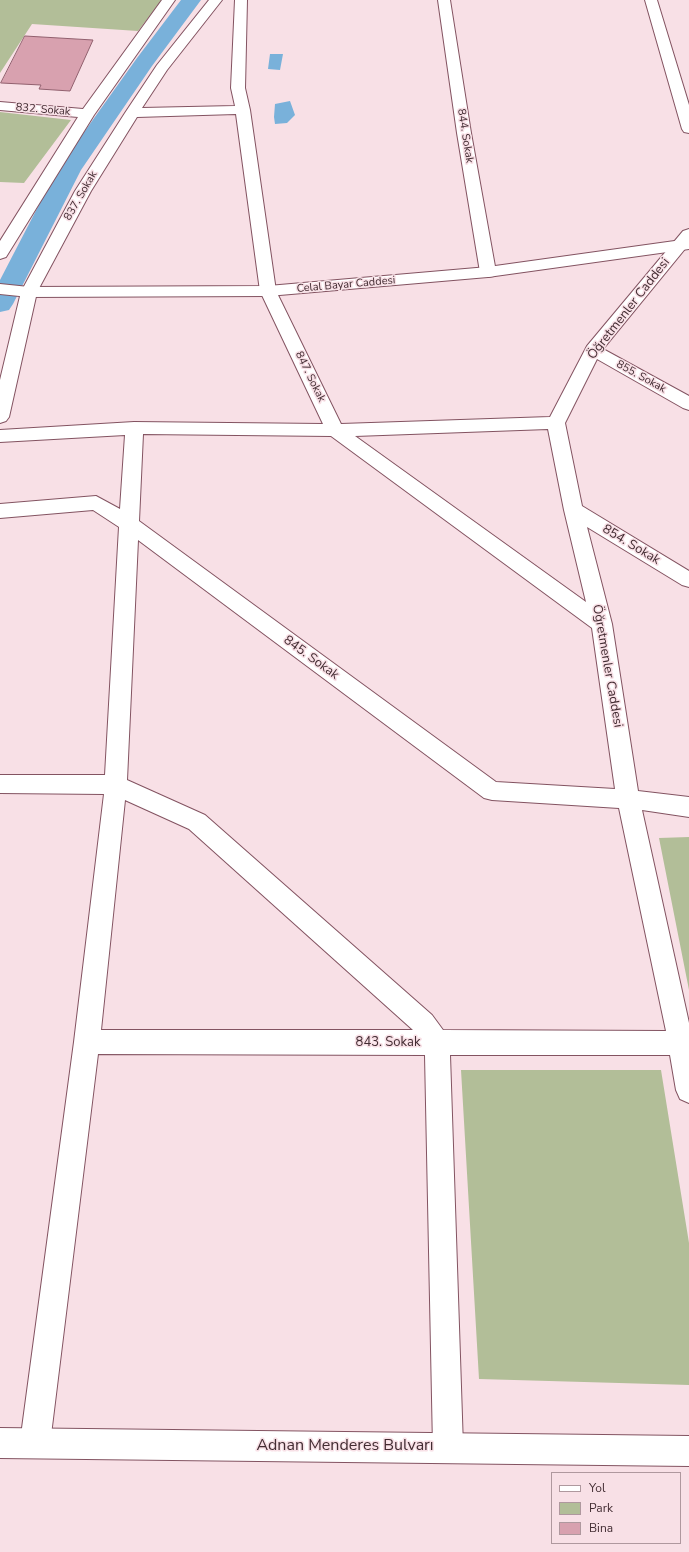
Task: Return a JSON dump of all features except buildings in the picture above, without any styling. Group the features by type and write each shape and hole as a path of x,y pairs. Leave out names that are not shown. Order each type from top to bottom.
{"street":[{"path":"0,254 87,114 169,0"},
{"name":"837. Sokak","path":"0,417 28,292 83,191 132,113 162,68 216,0"},
{"name":"847. Sokak","path":"241,0 238,88 243,110 268,291 335,430 602,624"},
{"name":"844. Sokak","path":"444,0 464,133 488,272"},
{"path":"651,0 689,129"},
{"name":"832. Sokak","path":"0,106 87,114"},
{"path":"132,113 243,110"},
{"name":"Celal Bayar Caddesi","path":"0,289 28,292 268,291 488,272 687,244"},
{"name":"Öğretmenler Caddesi","path":"687,244 593,350 556,423 573,510 602,624 628,799 685,1043 689,1090"},
{"name":"855. Sokak","path":"593,350 689,404"},
{"path":"0,436 134,428 335,430 556,423"},
{"path":"35,1443 87,1042 116,785 134,428"},
{"name":"845. Sokak","path":"0,511 96,503 130,524 492,791 628,799 689,807"},
{"name":"854. Sokak","path":"573,510 689,580"},
{"path":"0,784 116,785 197,822 423,1024 437,1043 448,1447"},
{"name":"843. Sokak","path":"87,1042 685,1043"},
{"name":"Adnan Menderes Bulvarı","path":"0,1443 448,1447 689,1451"}],"green space":[{"path":"0,0 162,0 138,31 32,24 0,73"},
{"path":"0,112 71,120 24,183 0,182"},
{"path":"689,837 689,990 659,838"},
{"path":"461,1070 661,1070 689,1243 689,1385 479,1379"}],"water":[{"path":"270,54 283,54 280,70 268,69"},
{"path":"290,101 295,115 287,123 275,124 275,104"}],"waterway":[{"path":"0,304 69,170 144,62 191,0"}]}
